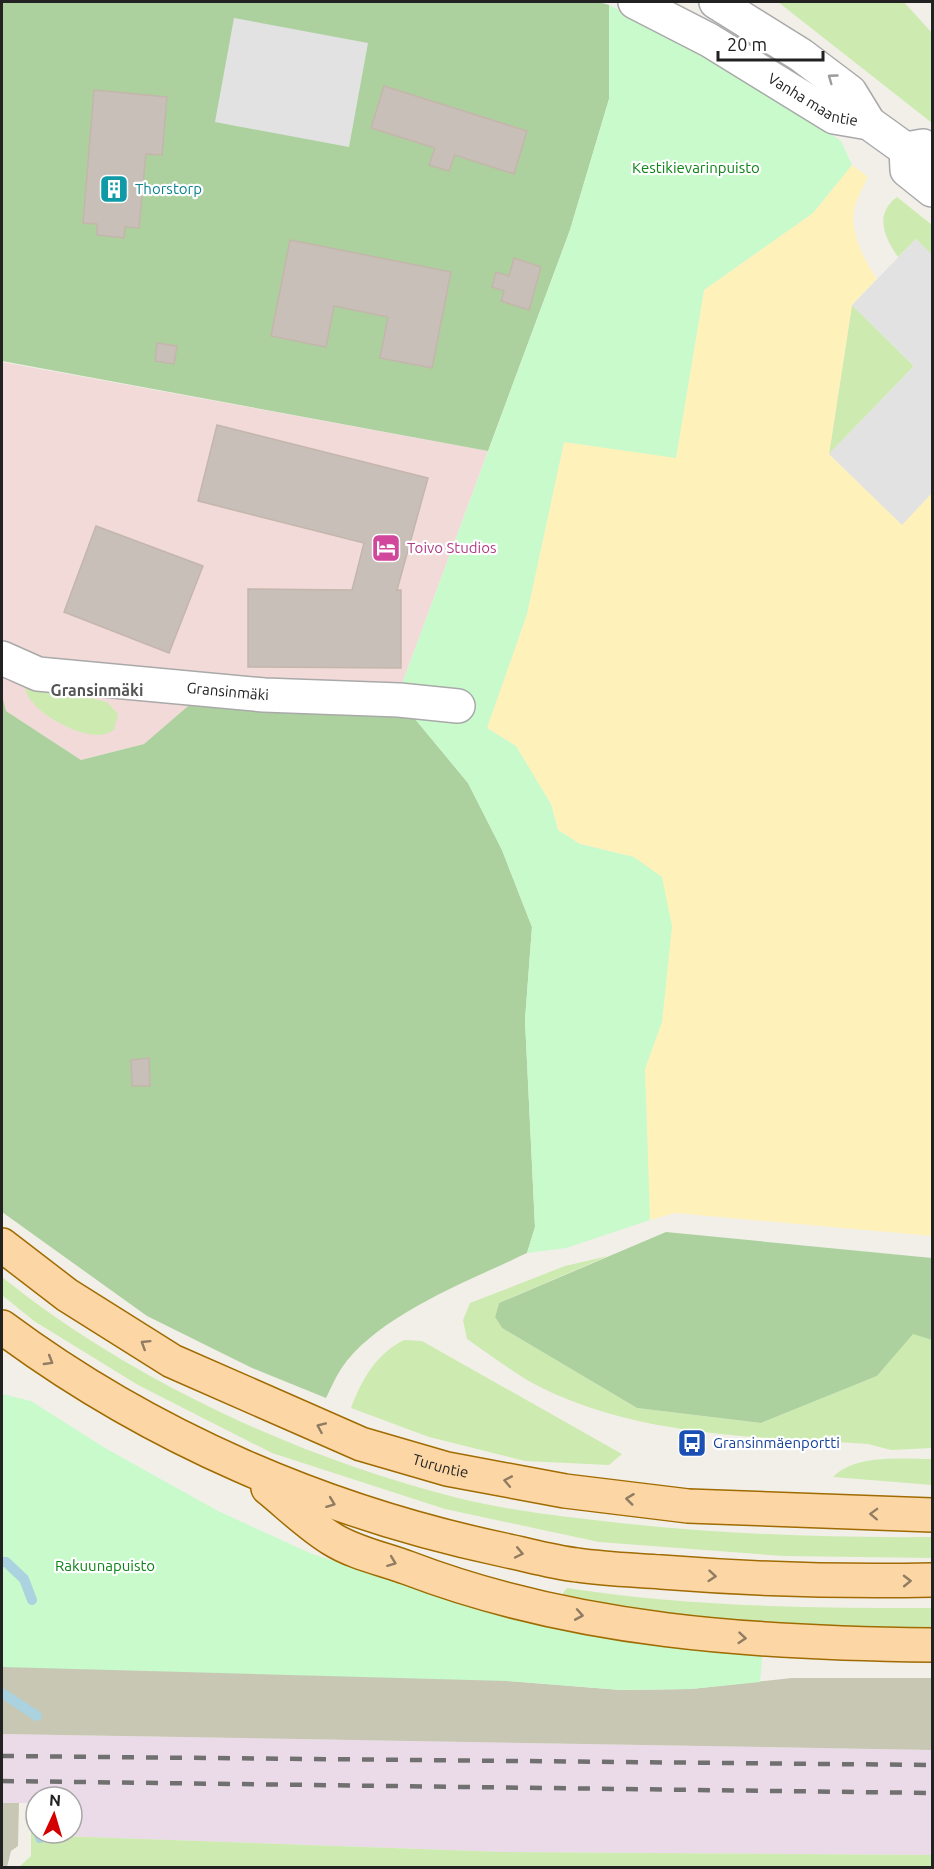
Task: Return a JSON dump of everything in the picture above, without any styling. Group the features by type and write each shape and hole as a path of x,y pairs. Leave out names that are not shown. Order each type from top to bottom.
{"main road":[{"name":"Turuntie","path":"2,1245 67,1295 172,1361 361,1444 393,1454 447,1469 566,1491 688,1506 933,1515"},
{"path":"2,1327 39,1355 138,1415 238,1464 334,1504 432,1535 576,1565 728,1577 933,1580"},
{"path":"238,1464 333,1540 429,1576 533,1607 684,1634 811,1644 933,1645"}],"street":[{"name":"Vanha maantie","path":"635,2 684,13 834,117 869,123 919,151 907,170 933,190"},
{"name":"Vanha maantie","path":"716,2 801,56 850,92 869,123"},
{"name":"Gransinmäki","path":"2,658 38,674 264,695 399,700 458,706"}],"shaded area":[{"path":"234,18 368,43 349,147 215,122"},
{"path":"916,239 932,255 932,493 902,525 829,454 914,366 852,305"},
{"path":"2,362 488,451 402,684 195,701 144,744 81,760 6,711 2,695"},
{"path":"2,1498 507,1681 621,1690 691,1689 792,1678 932,1678 932,1750 2,1734"},
{"path":"2,1734 932,1750 932,1855 504,1852 84,1837 84,1785 24,1785 24,1803 2,1803"},
{"path":"2,1803 19,1803 18,1846 11,1851 7,1867 2,1867"}],"green space":[{"path":"2,2 599,2 609,5 609,99 570,230 488,451 2,361"},
{"path":"778,2 904,2 932,33 932,123"},
{"name":"Kestikievarinpuisto","path":"609,5 747,76 841,141 852,165 813,213 704,290 676,458 564,442 527,614 487,728 516,746 551,804 558,830 580,844 634,857 662,877 672,926 662,1022 645,1069 650,1220 566,1248 527,1253 535,1227 525,1020 532,927 502,850 468,783 399,700 402,684 570,230 609,99"},
{"path":"897,197 932,225 932,255 916,239 898,257 893,249 885,234 884,218 885,211"},
{"path":"852,305 914,366 829,454"},
{"path":"30,684 107,702 118,714 114,730 102,735 90,734 56,721 45,714 29,698 25,689"},
{"path":"2,695 6,711 81,760 144,744 194,701 408,710 468,783 502,850 532,927 525,1020 535,1227 527,1253 426,1301 377,1332 341,1369 326,1398 252,1368 147,1316 2,1212"},
{"path":"666,1232 932,1258 932,1340 913,1334 877,1376 761,1423 637,1408 502,1328 495,1317 499,1303"},
{"path":"608,1256 499,1303 495,1317 502,1328 637,1408 761,1423 877,1376 913,1333 932,1340 932,1448 891,1450 868,1444 703,1432 621,1417 582,1405 534,1384 467,1339 463,1320 470,1303 565,1266"},
{"path":"2,1277 105,1349 161,1382 278,1438 398,1481 498,1507 620,1523 776,1535 932,1537 932,1558 783,1556 599,1542 445,1509 272,1453 138,1385 34,1321 2,1295"},
{"path":"404,1340 422,1341 622,1454 609,1465 525,1461 429,1437 351,1408 371,1368 385,1352"},
{"name":"Rakuunapuisto","path":"2,1394 31,1401 105,1448 218,1511 312,1554 533,1622 625,1641 763,1649 760,1682 691,1689 621,1690 507,1681 2,1667"},
{"path":"932,1459 932,1485 833,1477 854,1464 866,1461"},
{"path":"567,1588 704,1603 795,1607 932,1608 932,1634 767,1629 566,1601 563,1593"},
{"path":"84,1837 504,1852 932,1855 932,1867 19,1867 31,1856 31,1845 84,1845"}],"sand":[{"path":"852,165 868,177 856,203 854,222 858,243 877,279 852,305 829,454 902,524 932,493 932,1236 675,1213 650,1220 645,1069 662,1022 634,857 580,844 558,830 551,804 516,746 487,728 527,614 564,442 676,457 704,290 813,213"}],"building":[{"path":"384,86 527,131 514,174 455,155 449,171 429,165 435,148 371,128"},
{"name":"Thorstorp","path":"94,90 167,97 162,155 146,154 139,228 125,227 124,238 97,235 97,224 83,223"},
{"path":"290,240 451,272 432,368 380,358 388,317 334,306 326,347 271,336"},
{"path":"514,258 541,267 529,310 501,301 504,291 492,287 496,272 509,276"},
{"path":"157,343 177,346 174,364 155,361"},
{"name":"Toivo Studios","path":"217,425 428,478 397,590 401,590 401,668 248,667 248,589 352,590 364,543 198,501"},
{"path":"96,526 203,566 169,653 64,612"},
{"path":"149,1058 150,1086 132,1086 131,1060"}],"waterway":[{"path":"2,1562 6,1562 24,1579 32,1600"},
{"path":"2,1693 37,1716"}],"railway":[{"path":"2,1756 932,1765"},
{"path":"2,1781 932,1793"}],"place":[{"name":"Thorstorp","path":"114,189"},
{"name":"Toivo Studios","path":"386,548"},
{"name":"Gransinmäenportti","path":"692,1443"}],"district":[{"name":"Gransinmäki","path":"97,690"}]}
